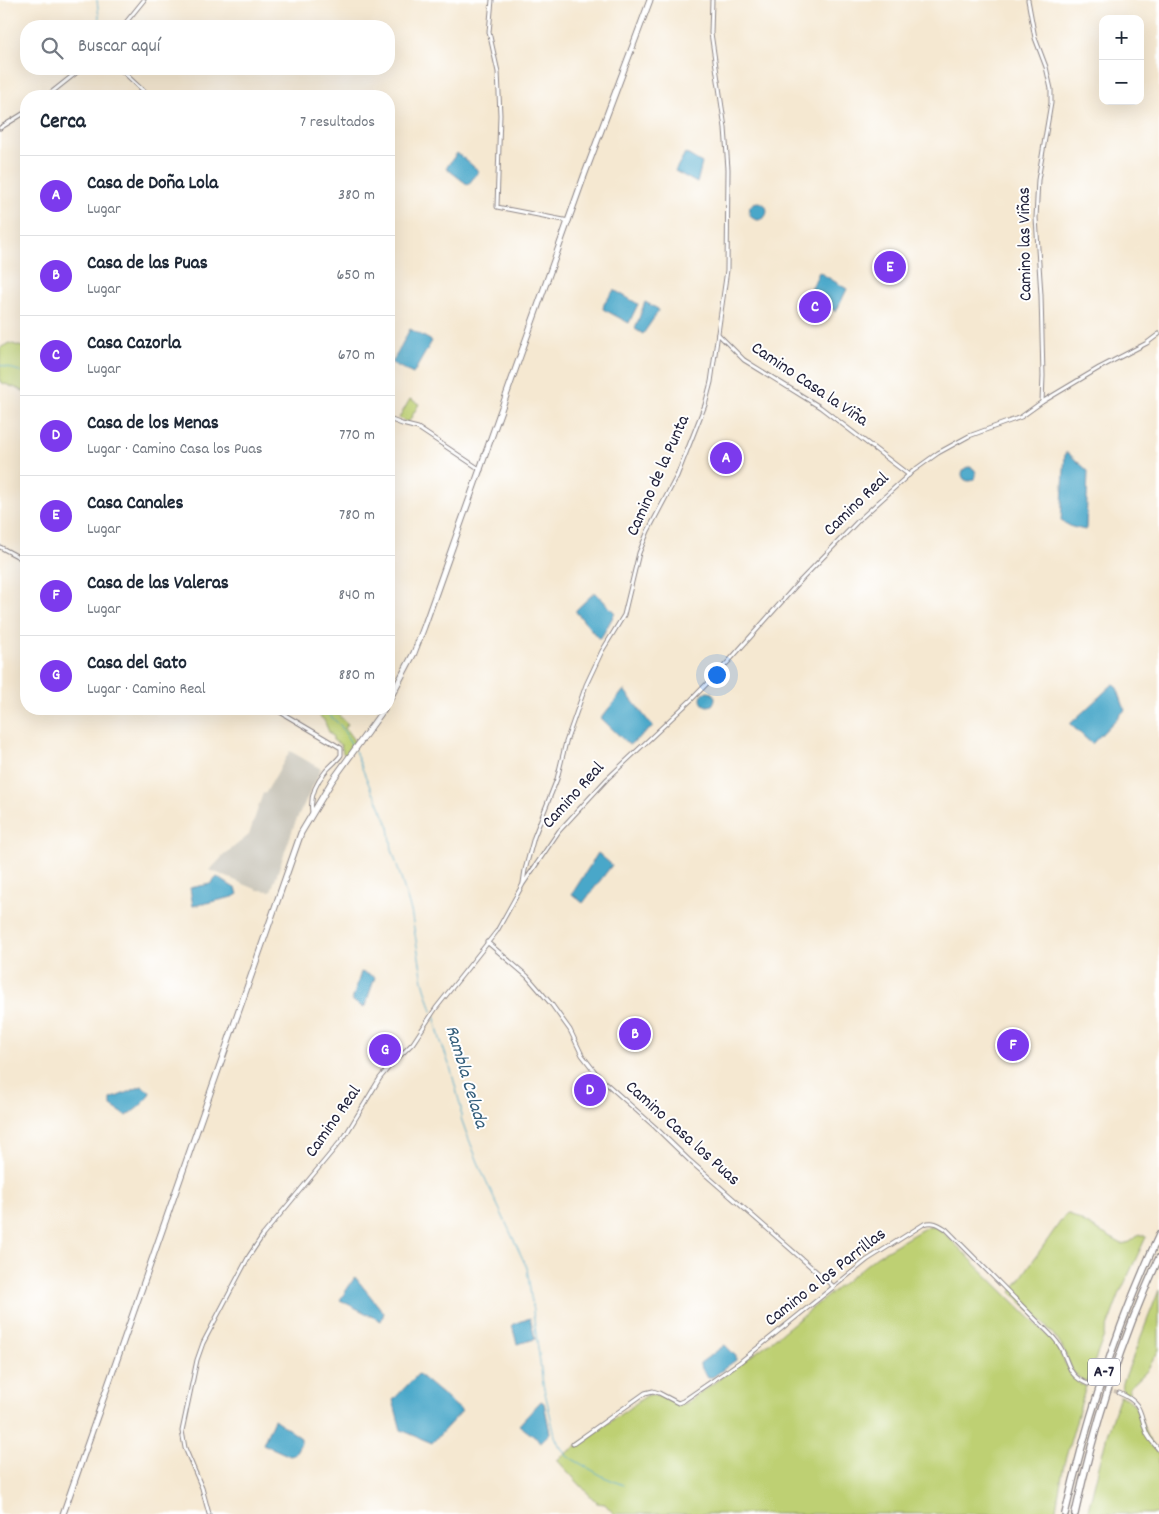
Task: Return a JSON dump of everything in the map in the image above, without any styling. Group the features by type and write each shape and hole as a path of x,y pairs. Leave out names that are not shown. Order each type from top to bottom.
{"highway":[{"name":"A-7","path":"1065,1514 1082,1445 1103,1375 1123,1319 1159,1235"},
{"name":"A-7","path":"1075,1514 1090,1451 1109,1385 1131,1325 1159,1258"}],"main road":[{"path":"395,689 410,661 424,627 650,0"},
{"path":"63,1514 301,834 349,758 380,715"}],"street":[{"path":"128,20 144,0"},
{"path":"492,0 489,32 498,72 500,115 497,207 570,221"},
{"name":"Camino de la Punta","path":"523,884 534,837 557,779 566,742 586,684 602,651 624,615 648,530 677,476 706,405 727,270 728,162 711,33 712,0"},
{"name":"Camino las Viñas","path":"1028,0 1035,38 1046,67 1051,89 1051,103 1038,180 1036,218 1044,376 1042,402"},
{"path":"55,90 73,75"},
{"path":"126,75 143,90"},
{"path":"0,128 20,116"},
{"name":"Camino Casa la Viña","path":"718,334 749,363 820,406 909,475"},
{"name":"Camino Real","path":"208,1514 202,1488 185,1448 182,1431 200,1350 248,1256 263,1234 345,1136 388,1067 413,1043 436,1008 497,931 523,884 559,831 580,806 607,779 691,700 859,520 909,475 938,454 969,436 1016,419 1098,368 1148,343 1159,334"},
{"path":"395,421 418,428 481,470"},
{"path":"0,547 20,558"},
{"path":"286,715 339,745 341,748 341,754 325,772 313,793 310,803 312,814"},
{"name":"Camino Casa los Puas","path":"487,942 527,976 552,1005 570,1030 582,1055 598,1078 834,1288"},
{"name":"Camino a los Parrillas","path":"573,1444 648,1392 659,1393 678,1403 684,1401 740,1362 867,1260 924,1224 932,1222 946,1229 1050,1334 1058,1344 1074,1376 1088,1384"},
{"path":"1119,1393 1136,1403 1142,1413 1148,1436 1159,1450"}],"shaded area":[{"path":"290,751 321,769 295,823 271,891 258,890 210,870 224,855 249,835 263,793 265,794"}],"green space":[{"path":"9,343 20,346 20,390 0,382 0,348"},
{"path":"410,399 419,404 408,423 399,418"},
{"path":"318,715 338,715 348,724 345,728 355,742 346,756 341,745 333,740 324,720"},
{"path":"1069,1214 1122,1244 1130,1242 1140,1234 1146,1237 1119,1295 1087,1382 1074,1372 1059,1342 1039,1319 1011,1292 1065,1215"},
{"path":"928,1226 935,1226 941,1230 1055,1343 1070,1372 1079,1382 1086,1386 1064,1464 1055,1514 614,1514 605,1504 597,1503 557,1460 646,1396 658,1395 678,1405 686,1403 769,1343 877,1256"},
{"path":"1159,1290 1159,1350 1146,1372 1129,1388 1127,1395 1123,1391 1123,1382"},
{"path":"1120,1396 1128,1399 1137,1407 1147,1437 1159,1454 1159,1514 1087,1514 1107,1435"}],"water":[{"path":"457,153 479,171 468,185 446,168"},
{"path":"685,153 702,163 697,183 675,171"},
{"path":"754,202 762,202 767,207 765,218 754,220 749,215 749,207"},
{"path":"819,272 847,289 836,312 810,292"},
{"path":"614,290 638,304 629,323 603,309 604,304"},
{"path":"645,302 658,309 658,312 643,334 635,329"},
{"path":"410,329 432,341 413,374 395,365 395,357"},
{"path":"1065,453 1068,453 1088,471 1085,530 1072,527 1061,521"},
{"path":"966,467 972,467 976,474 972,481 966,481 962,477 962,471"},
{"path":"595,592 615,613 601,638 598,638 576,612"},
{"path":"1113,684 1116,685 1125,710 1092,744 1070,724"},
{"path":"624,690 653,727 629,745 601,718"},
{"path":"705,692 711,692 715,699 711,706 705,706 701,702 701,696"},
{"path":"598,853 612,865 583,903 572,894"},
{"path":"217,877 236,889 238,894 233,897 193,906 190,888 210,884"},
{"path":"361,972 375,977 363,1007 352,1001"},
{"path":"142,1086 150,1092 147,1099 127,1116 111,1106 111,1099"},
{"path":"355,1277 384,1313 381,1321 340,1300"},
{"path":"530,1318 535,1339 517,1344 512,1325"},
{"path":"725,1345 736,1356 736,1360 713,1377 708,1377 700,1363"},
{"path":"418,1374 462,1411 432,1443 401,1430 393,1400"},
{"path":"541,1401 544,1403 550,1433 541,1442 519,1425"},
{"path":"274,1419 301,1438 301,1443 294,1455 290,1456 263,1444"}],"waterway":[{"path":"97,0 99,20"},
{"name":"Rambla Celada","path":"0,365 20,371"},
{"name":"Rambla Celada","path":"329,715 341,726 353,747"},
{"name":"Rambla Celada","path":"355,751 389,827 392,849 411,911 423,981 432,1011"},
{"name":"Rambla Celada","path":"434,1015 451,1070 461,1108 461,1118 466,1132 482,1172 527,1268 543,1384 555,1436 567,1456 604,1477 623,1485"}],"tunnel":[{"path":"1088,1384 1119,1393"}],"place":[{"name":"Casa Canales","path":"890,267"},
{"name":"Casa Cazorla","path":"815,307"},
{"name":"Casa de Doña Lola","path":"726,458"},
{"name":"Casa de las Puas","path":"635,1034"},
{"name":"Casa de las Valeras","path":"1013,1045"},
{"name":"Casa del Gato","path":"385,1050"},
{"name":"Casa de los Menas","path":"590,1090"}]}
